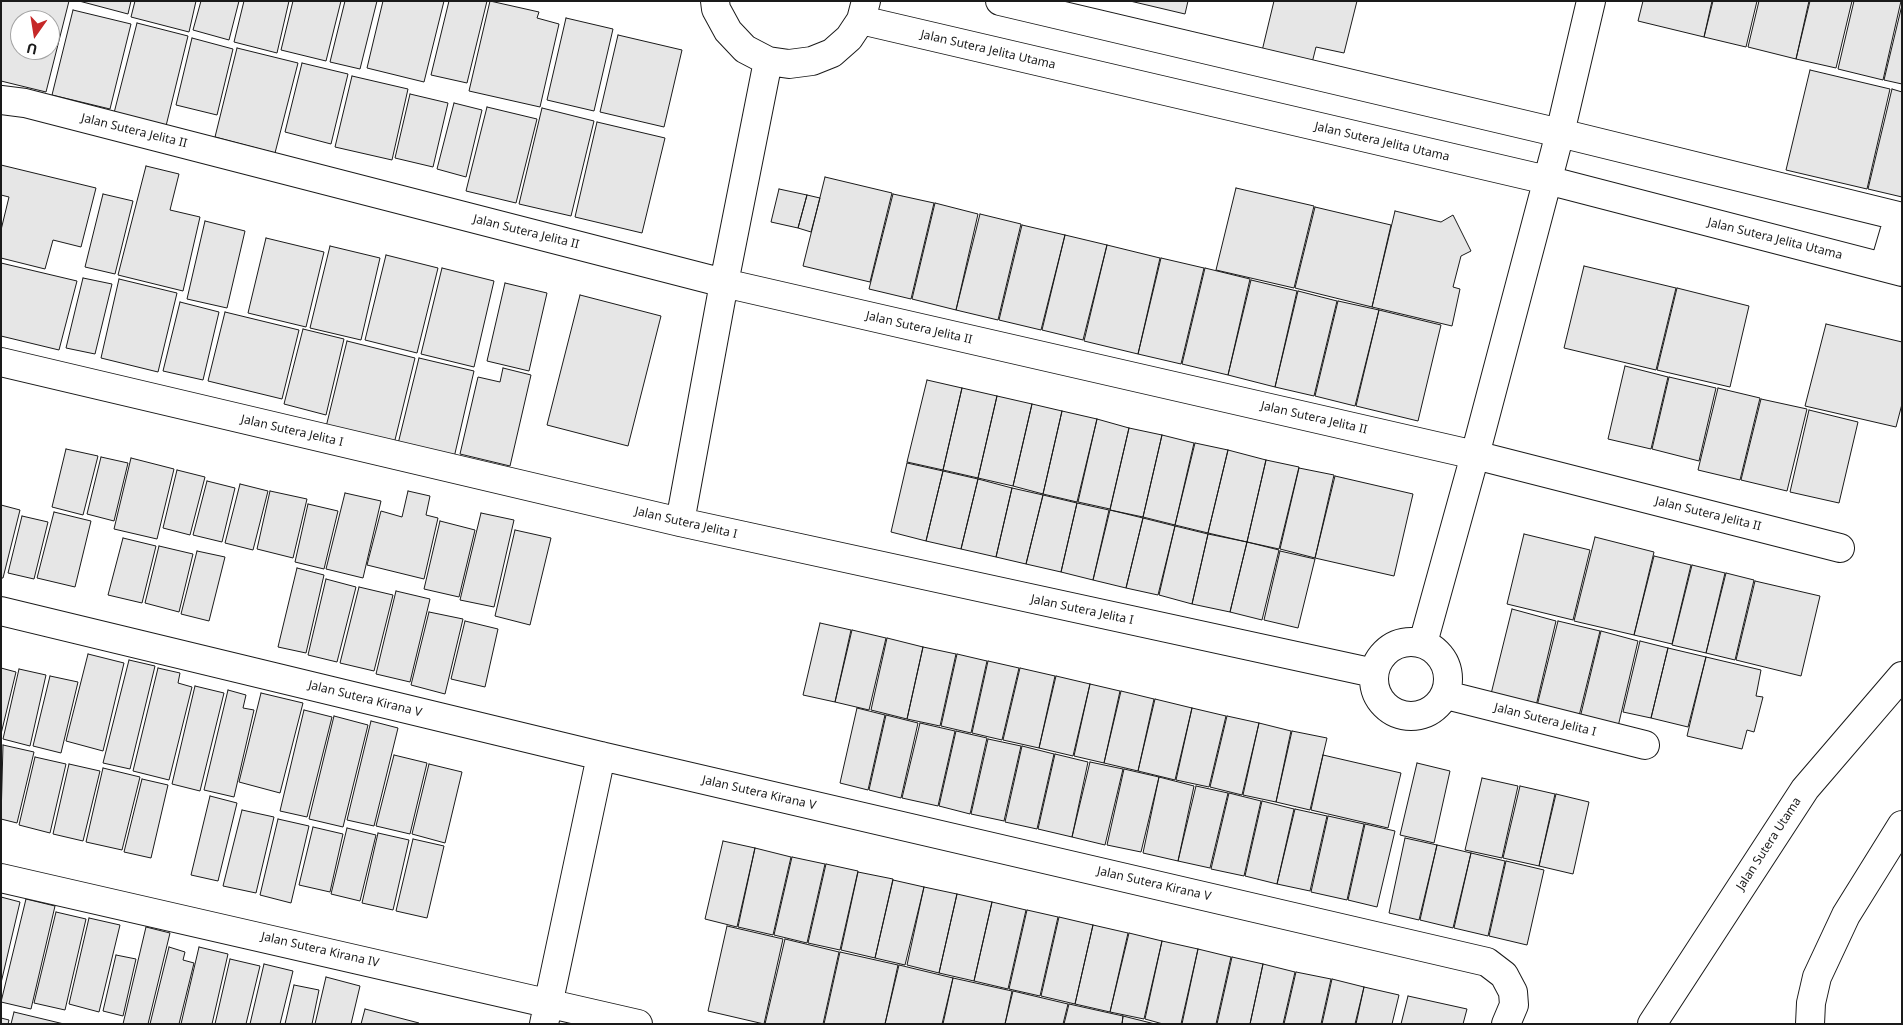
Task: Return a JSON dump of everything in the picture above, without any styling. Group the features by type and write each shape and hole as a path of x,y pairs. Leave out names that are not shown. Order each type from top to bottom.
{"street":[{"path":"715,1 716,9 728,32 745,49 768,60 789,64 812,61 832,53 849,38 864,11"},
{"path":"1000,1 1560,132 1900,216 1893,269"},
{"path":"1423,643 1475,455 1560,132 1590,1"},
{"name":"Jalan Sutera Jelita Utama","path":"864,11 1547,180 1893,269"},
{"path":"680,522 768,60"},
{"name":"Jalan Sutera Jelita II","path":"1,100 25,103 724,283 1475,455 1840,548"},
{"name":"Jalan Sutera Jelita I","path":"1,362 680,522 1374,673"},
{"name":"Jalan Sutera Kirana V","path":"1,611 601,756 1487,962 1504,975 1513,992 1514,1005 1506,1024"},
{"path":"1402,642 1423,643 1441,655 1449,675 1446,695 1434,709 1418,716 1400,715 1385,706 1375,691 1374,673 1382,654 1402,642"},
{"name":"Jalan Sutera Utama","path":"1652,1024 1805,789 1902,676"},
{"name":"Jalan Sutera Jelita I","path":"1446,695 1645,744"},
{"path":"547,1013 601,756"},
{"path":"1810,1024 1811,1003 1821,968 1846,915 1902,825"},
{"name":"Jalan Sutera Kirana IV","path":"1,878 547,1013 638,1024"}],"building":[{"path":"1,1 69,1 60,37 60,10 10,10 10,60 54,60 46,92 1,81"},
{"path":"79,1 131,1 128,14"},
{"path":"135,1 196,1 189,32 131,17"},
{"path":"201,1 239,1 229,40 193,30"},
{"path":"244,1 289,1 277,53 234,42"},
{"path":"293,1 341,1 326,61 281,50"},
{"path":"345,1 377,1 360,69 330,62"},
{"path":"383,1 444,1 424,82 367,68"},
{"path":"449,1 487,1 467,83 431,75"},
{"path":"490,1 539,12 537,18 559,24 540,107 469,91"},
{"path":"1130,1 1188,1 1185,14"},
{"path":"1274,1 1357,1 1344,53 1316,47 1312,63 1262,51"},
{"path":"1643,1 1712,1 1704,37 1638,21"},
{"path":"1713,1 1757,1 1746,47 1704,37"},
{"path":"1759,1 1809,1 1796,59 1748,47"},
{"path":"1810,1 1852,1 1836,68 1796,59"},
{"path":"1854,1 1901,1 1883,80 1838,69"},
{"path":"1902,5 1902,84 1884,80"},
{"path":"73,10 131,24 110,109 52,95"},
{"path":"566,18 613,29 594,111 547,100"},
{"path":"137,23 188,36 166,126 114,113"},
{"path":"618,35 682,50 664,127 600,112"},
{"path":"192,38 233,49 217,115 176,105"},
{"path":"237,48 298,63 275,153 215,137"},
{"path":"302,63 348,74 331,144 285,132"},
{"path":"1810,70 1890,89 1867,189 1786,170"},
{"path":"352,76 408,89 392,160 335,147"},
{"path":"1892,89 1902,92 1902,197 1868,189"},
{"path":"410,94 448,103 433,167 395,158"},
{"path":"454,103 482,110 466,177 437,169"},
{"path":"487,107 537,119 516,203 466,191"},
{"path":"542,108 594,121 571,216 519,204"},
{"path":"597,122 665,138 642,233 575,217"},
{"path":"1,165 96,188 81,247 53,240 45,269 1,258 1,230 9,197 1,195"},
{"path":"146,166 179,174 170,210 200,217 183,291 118,275"},
{"path":"825,177 892,193 870,282 803,266"},
{"path":"1236,188 1314,206 1294,288 1216,270"},
{"path":"779,189 807,195 798,228 771,222"},
{"path":"103,194 133,201 115,274 85,267"},
{"path":"893,194 934,203 911,299 869,289"},
{"path":"807,195 820,198 811,232 798,228"},
{"path":"935,203 978,214 956,310 912,299"},
{"path":"1315,207 1391,225 1372,307 1295,288"},
{"path":"1395,211 1441,222 1453,215 1471,251 1461,256 1453,287 1460,289 1452,326 1372,307"},
{"path":"980,214 1021,224 998,320 956,310"},
{"path":"205,221 245,231 227,308 187,299"},
{"path":"1022,225 1065,235 1041,330 999,320"},
{"path":"1065,235 1107,245 1083,340 1042,330"},
{"path":"266,238 324,252 306,327 248,313"},
{"path":"1107,245 1160,258 1138,354 1084,341"},
{"path":"330,246 380,258 361,340 310,328"},
{"path":"386,255 438,268 417,353 365,340"},
{"path":"1161,258 1204,268 1181,364 1138,354"},
{"path":"1,263 77,281 59,350 1,336"},
{"path":"1584,266 1676,288 1656,370 1564,348"},
{"path":"442,268 494,281 474,367 421,354"},
{"path":"1205,268 1250,279 1228,375 1182,364"},
{"path":"83,278 112,284 95,354 66,348"},
{"path":"119,279 177,293 158,372 101,358"},
{"path":"1251,280 1297,291 1275,387 1228,375"},
{"path":"505,283 547,293 529,371 487,361"},
{"path":"1677,288 1749,306 1730,387 1657,370"},
{"path":"1298,291 1337,301 1314,396 1275,387"},
{"path":"580,295 661,316 628,446 547,425"},
{"path":"1338,301 1379,310 1355,406 1315,396"},
{"path":"180,302 219,312 203,380 163,371"},
{"path":"1379,310 1441,325 1418,421 1356,406"},
{"path":"225,312 299,330 282,399 208,381"},
{"path":"1826,324 1902,342 1902,404 1896,427 1805,406"},
{"path":"303,329 344,339 326,415 284,404"},
{"path":"347,341 415,358 394,444 326,427"},
{"path":"419,358 474,371 453,462 397,448"},
{"path":"1625,366 1668,377 1651,449 1608,439"},
{"path":"503,368 531,375 510,466 460,454 478,377 500,382"},
{"path":"1669,377 1716,388 1699,461 1652,449"},
{"path":"927,380 962,388 943,470 907,462"},
{"path":"962,388 997,396 978,478 943,470"},
{"path":"1718,388 1760,398 1740,480 1698,470"},
{"path":"997,396 1032,404 1013,486 978,478"},
{"path":"1761,399 1807,409 1787,491 1741,480"},
{"path":"1032,404 1062,411 1043,494 1013,486"},
{"path":"1809,410 1858,422 1839,503 1790,492"},
{"path":"1062,411 1097,419 1077,502 1043,494"},
{"path":"1097,419 1129,428 1110,509 1078,502"},
{"path":"1129,428 1162,435 1143,517 1110,510"},
{"path":"1162,435 1194,443 1175,525 1143,517"},
{"path":"1195,443 1228,450 1208,533 1175,525"},
{"path":"66,449 98,456 83,515 52,507"},
{"path":"1228,450 1266,460 1247,542 1208,533"},
{"path":"101,457 128,463 114,521 87,514"},
{"path":"131,458 174,469 157,539 114,529"},
{"path":"1266,460 1299,467 1279,549 1247,542"},
{"path":"907,463 943,471 926,541 891,532"},
{"path":"1299,468 1334,475 1315,558 1280,549"},
{"path":"177,470 205,477 190,535 163,528"},
{"path":"943,471 978,479 961,549 926,541"},
{"path":"1335,476 1413,494 1394,576 1315,558"},
{"path":"978,479 1012,488 996,557 961,549"},
{"path":"207,481 235,488 222,542 193,535"},
{"path":"240,484 268,491 253,550 225,543"},
{"path":"1012,488 1043,495 1026,564 996,557"},
{"path":"270,491 307,499 293,558 257,549"},
{"path":"408,491 430,496 426,515 438,518 424,579 367,565 381,511 402,517"},
{"path":"345,493 381,501 363,578 326,569"},
{"path":"1043,495 1077,503 1061,572 1026,564"},
{"path":"1077,503 1109,510 1093,580 1061,572"},
{"path":"308,504 338,511 324,569 295,562"},
{"path":"1,505 20,510 3,578 1,578"},
{"path":"1110,510 1143,518 1126,588 1093,580"},
{"path":"54,512 91,521 75,587 37,578"},
{"path":"481,513 514,520 494,607 460,600"},
{"path":"22,516 48,522 34,579 8,573"},
{"path":"1143,518 1175,526 1158,595 1126,588"},
{"path":"440,521 475,530 459,597 424,589"},
{"path":"1175,526 1208,534 1192,604 1159,595"},
{"path":"515,530 551,538 530,625 495,616"},
{"path":"1208,534 1247,542 1230,612 1192,604"},
{"path":"1524,534 1590,550 1573,620 1507,604"},
{"path":"1595,537 1654,552 1634,635 1574,621"},
{"path":"123,538 156,546 142,603 108,595"},
{"path":"1247,542 1279,550 1262,620 1230,612"},
{"path":"159,546 193,554 179,612 145,603"},
{"path":"197,551 225,557 209,621 181,614"},
{"path":"1280,551 1315,559 1298,628 1264,620"},
{"path":"1654,556 1691,565 1672,644 1634,635"},
{"path":"1692,565 1725,573 1706,653 1672,645"},
{"path":"297,568 324,575 306,653 278,647"},
{"path":"1726,573 1754,580 1735,660 1706,653"},
{"path":"326,579 356,587 337,662 308,655"},
{"path":"1755,581 1820,596 1801,676 1736,660"},
{"path":"359,587 393,595 374,671 340,663"},
{"path":"396,591 430,599 410,682 376,674"},
{"path":"1512,609 1556,621 1536,706 1491,694"},
{"path":"429,612 463,619 445,694 411,685"},
{"path":"465,621 498,629 485,687 451,679"},
{"path":"1558,621 1600,631 1579,716 1537,706"},
{"path":"820,623 851,630 835,702 803,695"},
{"path":"852,630 886,638 869,710 835,702"},
{"path":"1601,631 1638,641 1617,731 1579,722"},
{"path":"887,638 923,647 907,719 871,710"},
{"path":"1640,641 1668,648 1651,718 1623,712"},
{"path":"923,647 956,654 940,726 907,719"},
{"path":"1668,648 1706,657 1688,727 1651,718"},
{"path":"88,654 124,663 103,751 66,741"},
{"path":"957,654 987,661 971,733 941,726"},
{"path":"1706,657 1761,670 1756,696 1763,697 1754,732 1747,730 1742,749 1687,736"},
{"path":"129,660 155,666 130,769 103,763"},
{"path":"988,661 1019,668 1002,740 972,733"},
{"path":"1,668 16,672 1,734"},
{"path":"158,668 180,673 178,683 192,687 169,780 133,771"},
{"path":"1020,668 1055,676 1039,748 1003,740"},
{"path":"19,669 46,675 30,746 3,739"},
{"path":"50,676 78,682 61,753 33,746"},
{"path":"1056,676 1090,684 1073,756 1039,748"},
{"path":"1090,684 1120,691 1104,763 1074,756"},
{"path":"195,686 224,693 200,791 172,784"},
{"path":"228,690 246,695 243,708 254,710 234,797 204,790"},
{"path":"1121,691 1154,699 1138,771 1104,763"},
{"path":"261,693 303,703 280,793 239,782"},
{"path":"1155,699 1192,708 1175,780 1138,771"},
{"path":"857,708 885,715 868,790 840,783"},
{"path":"1192,708 1226,716 1209,787 1176,780"},
{"path":"304,710 332,717 307,817 280,811"},
{"path":"886,715 918,723 901,798 869,790"},
{"path":"334,716 368,725 343,827 309,819"},
{"path":"1227,716 1259,723 1242,795 1210,787"},
{"path":"371,721 398,728 374,826 347,820"},
{"path":"920,723 955,731 938,806 902,798"},
{"path":"1259,723 1291,731 1276,802 1243,795"},
{"path":"956,731 987,738 970,814 939,806"},
{"path":"1292,731 1327,738 1310,810 1276,802"},
{"path":"988,739 1021,746 1004,821 971,814"},
{"path":"3,745 34,752 17,823 1,819"},
{"path":"1022,746 1054,754 1037,829 1005,822"},
{"path":"1055,754 1088,762 1072,837 1038,829"},
{"path":"394,755 427,763 410,834 376,826"},
{"path":"1323,755 1401,773 1388,828 1311,810"},
{"path":"35,757 66,764 50,833 19,825"},
{"path":"1090,762 1123,769 1105,845 1072,837"},
{"path":"1417,763 1450,771 1434,843 1400,835"},
{"path":"69,764 100,771 83,841 53,834"},
{"path":"429,764 462,772 445,843 412,834"},
{"path":"103,768 140,777 122,850 86,842"},
{"path":"1124,769 1159,777 1141,852 1107,845"},
{"path":"1159,777 1194,786 1178,861 1143,853"},
{"path":"1482,778 1518,786 1502,858 1465,850"},
{"path":"142,779 168,785 151,858 124,852"},
{"path":"1196,786 1228,793 1210,868 1178,861"},
{"path":"1520,786 1555,794 1539,866 1503,858"},
{"path":"1229,793 1261,801 1244,876 1211,869"},
{"path":"1556,794 1589,802 1573,874 1539,866"},
{"path":"210,796 237,803 218,881 191,875"},
{"path":"1262,801 1294,809 1277,884 1245,876"},
{"path":"1295,809 1327,816 1310,891 1277,884"},
{"path":"242,810 274,817 256,893 223,886"},
{"path":"1328,816 1364,824 1347,900 1311,892"},
{"path":"278,819 309,826 291,903 260,895"},
{"path":"1365,824 1395,831 1377,907 1348,900"},
{"path":"313,827 343,834 330,892 299,885"},
{"path":"347,828 376,835 360,901 331,894"},
{"path":"378,833 409,840 393,910 362,903"},
{"path":"1405,838 1437,845 1419,920 1389,913"},
{"path":"413,839 444,846 427,918 396,911"},
{"path":"723,841 755,848 737,927 705,919"},
{"path":"1437,845 1471,853 1453,928 1420,920"},
{"path":"755,848 791,857 773,935 738,927"},
{"path":"1471,853 1505,861 1488,936 1454,928"},
{"path":"792,857 825,864 807,943 774,935"},
{"path":"1506,861 1544,870 1527,945 1489,936"},
{"path":"826,864 858,871 840,950 808,943"},
{"path":"858,872 893,879 875,958 841,950"},
{"path":"893,880 924,887 905,965 875,958"},
{"path":"924,887 957,894 939,973 907,965"},
{"path":"957,894 992,902 974,981 939,973"},
{"path":"1,897 20,902 1,983"},
{"path":"26,899 55,906 31,1009 1,1002"},
{"path":"992,902 1026,910 1008,989 974,981"},
{"path":"1027,910 1058,917 1040,996 1009,989"},
{"path":"56,912 86,919 65,1010 34,1003"},
{"path":"1059,917 1093,925 1075,1004 1041,996"},
{"path":"89,918 120,925 99,1012 69,1004"},
{"path":"1093,925 1128,933 1110,1012 1075,1004"},
{"path":"727,926 783,939 764,1024 708,1011"},
{"path":"146,927 170,933 148,1024 123,1024"},
{"path":"1129,933 1162,941 1144,1019 1110,1012"},
{"path":"785,939 839,952 823,1024 765,1024"},
{"path":"1162,941 1198,949 1181,1024 1163,1024 1145,1019"},
{"path":"169,947 185,952 183,960 194,963 179,1024 150,1024"},
{"path":"199,947 228,954 212,1024 181,1024"},
{"path":"1198,949 1231,957 1216,1024 1182,1024"},
{"path":"840,952 898,965 885,1024 824,1024"},
{"path":"116,955 136,959 123,1016 103,1011"},
{"path":"1232,957 1263,964 1250,1024 1217,1024"},
{"path":"230,959 260,966 246,1024 215,1024"},
{"path":"264,964 293,971 280,1024 250,1024"},
{"path":"1263,964 1295,972 1283,1024 1250,1024"},
{"path":"899,965 953,978 942,1024 885,1024"},
{"path":"1296,972 1331,979 1321,1024 1284,1024"},
{"path":"326,977 360,986 351,1024 315,1024"},
{"path":"953,978 1012,991 1005,1024 943,1024"},
{"path":"1332,979 1364,987 1355,1024 1322,1024"},
{"path":"294,985 319,990 312,1024 285,1024"},
{"path":"1364,987 1399,995 1392,1024 1356,1024"},
{"path":"1013,991 1068,1004 1063,1024 1005,1024"},
{"path":"1408,996 1467,1009 1463,1024 1401,1024"},
{"path":"1069,1004 1123,1016 1122,1024 1064,1024"},
{"path":"365,1009 419,1023 419,1024 361,1024"},
{"path":"14,1012 64,1024 11,1024"},
{"path":"1123,1016 1155,1024 1122,1024"},
{"path":"1,1018 9,1020 8,1024 1,1024"}]}
